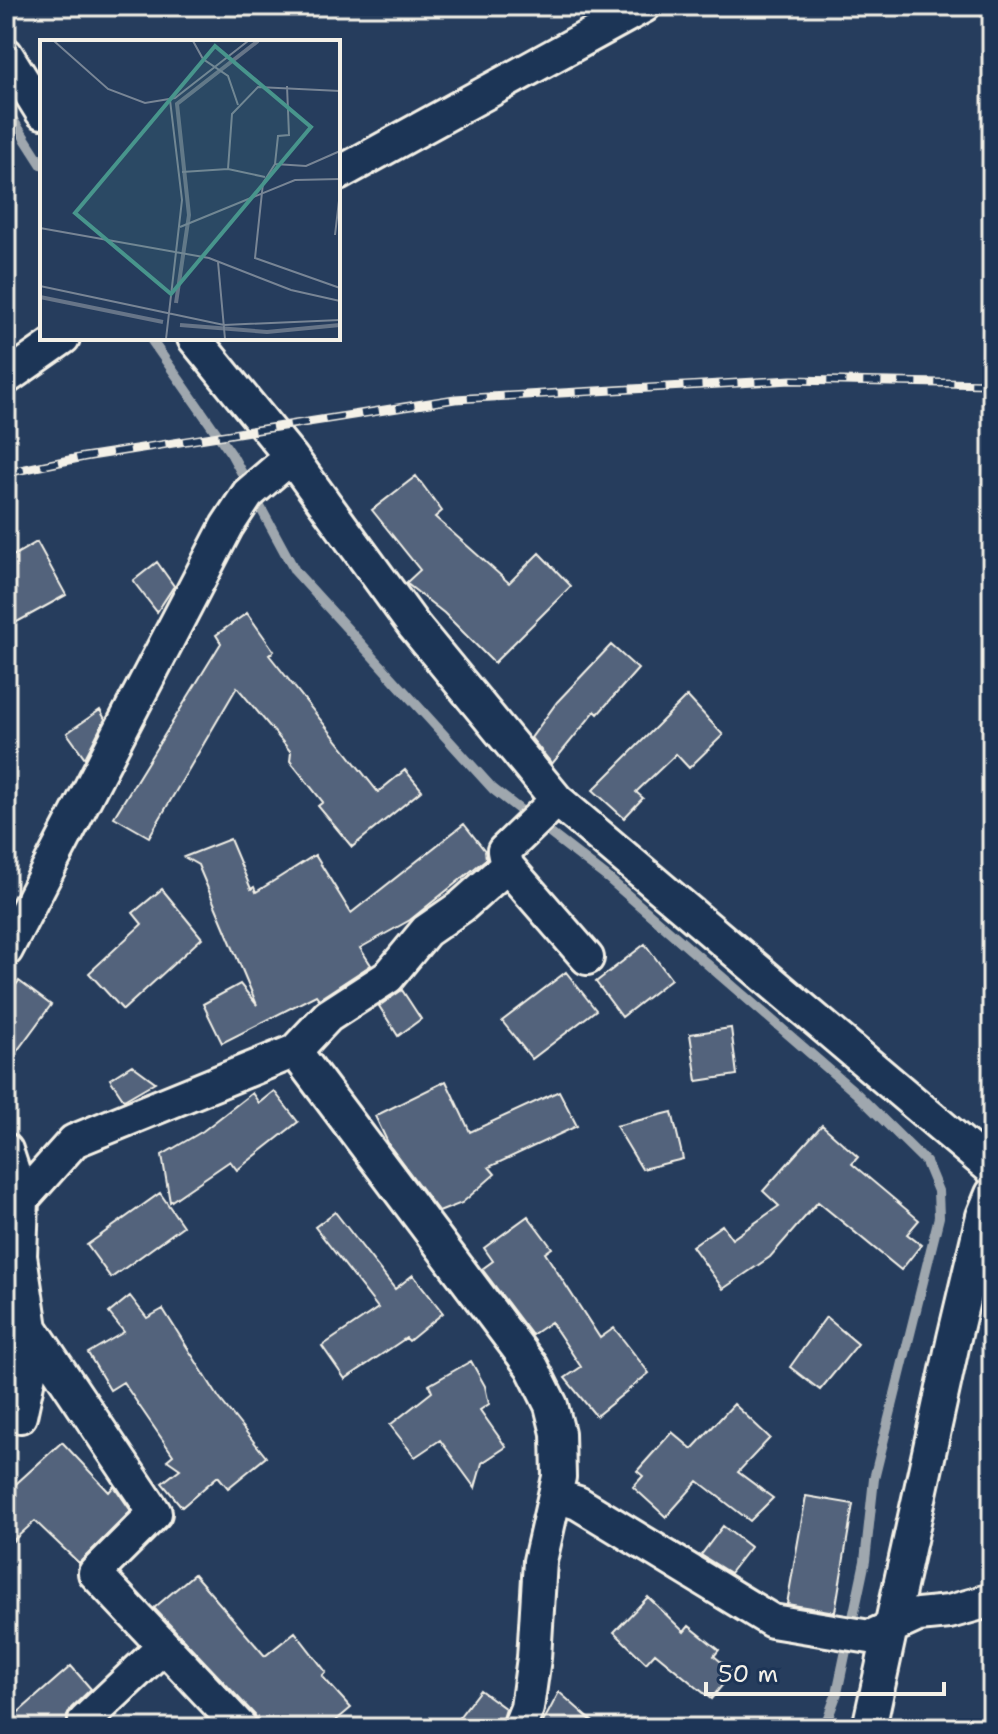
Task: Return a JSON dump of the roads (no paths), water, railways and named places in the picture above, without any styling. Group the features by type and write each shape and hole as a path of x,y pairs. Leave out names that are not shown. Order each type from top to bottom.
{"street":[{"path":"340,173 644,6"},
{"path":"6,54 40,109"},
{"path":"6,378 60,340"},
{"path":"196,340 291,457 414,626 557,800 992,1169"},
{"path":"6,950 227,526 248,494 291,457"},
{"path":"557,800 504,851 507,866 587,958"},
{"path":"22,1199 74,1141 295,1051 328,1016 388,977 426,931 462,906 507,866"},
{"path":"295,1051 532,1367 551,1405 558,1433 557,1496 540,1561 534,1658 527,1708 519,1728"},
{"path":"6,1150 22,1199 20,1256 25,1336 20,1416"},
{"path":"869,1728 957,1323 983,1216 992,1194"},
{"path":"25,1336 155,1513 95,1573 241,1728"},
{"path":"557,1496 578,1503 772,1621 870,1637 918,1615 949,1612 992,1600"},
{"path":"85,1721 163,1647"}],"waterway":[{"path":"6,109 40,162"},
{"path":"151,340 232,455 295,571 493,789 608,878 856,1093 926,1162 938,1191 939,1217 874,1479 865,1561 837,1693 824,1728"}],"railway":[{"path":"6,473 84,457 455,399 791,380 992,384"}]}
